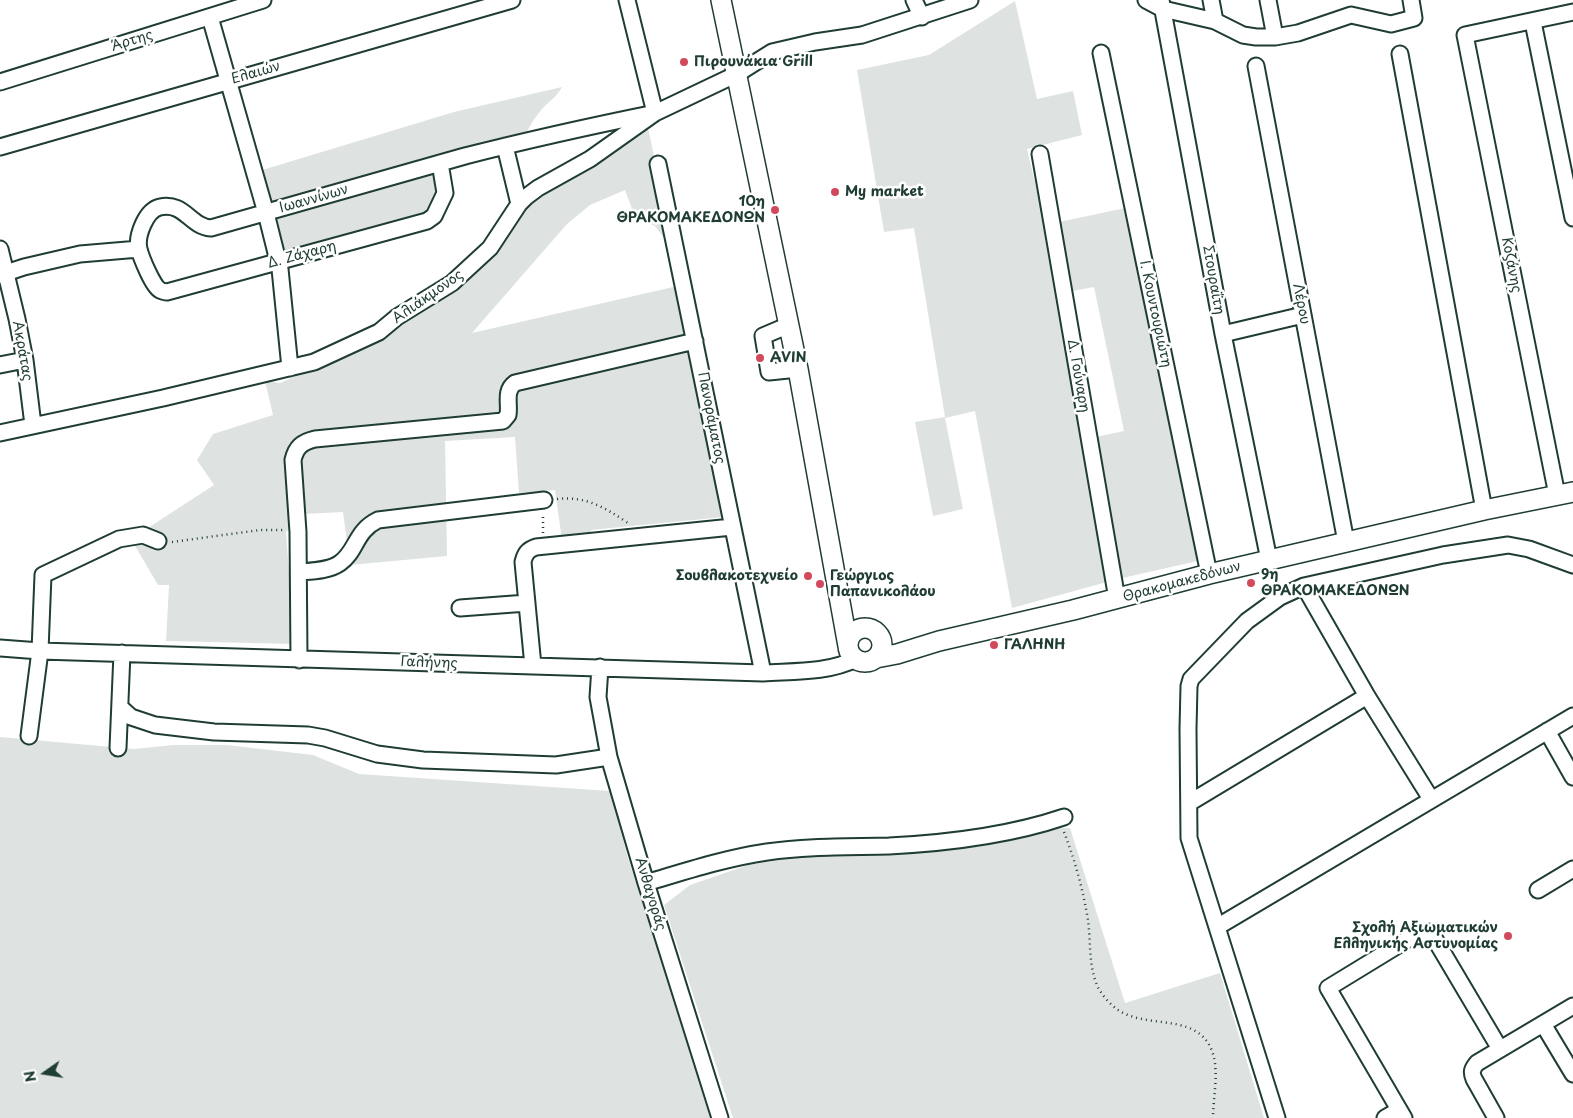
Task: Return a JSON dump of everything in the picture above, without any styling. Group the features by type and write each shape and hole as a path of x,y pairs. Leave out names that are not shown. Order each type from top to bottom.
{"main road":[{"path":"721,0 798,369 838,594 852,652"},
{"name":"Θρακομακεδόνων","path":"852,652 867,662 939,641 1117,599 1209,574 1484,510 1565,494"},
{"path":"838,594 882,640 881,650 876,658"},
{"path":"852,652 851,635 855,631 872,631"},
{"name":"Θρακομακεδόνων","path":"872,631 904,641 939,641"}],"street":[{"name":"Άρτης","path":"0,82 263,0"},
{"name":"Ελαιών","path":"0,147 512,0"},
{"path":"627,0 655,113"},
{"path":"914,0 922,16"},
{"name":"Αλιάκμονος","path":"0,433 163,398 314,362 379,332 397,317 452,283 490,248 519,204 538,188 583,163 655,113 737,74 772,52 815,42 862,36 970,0"},
{"path":"1146,0 1215,21 1243,36 1256,38 1298,33 1352,7 1391,24 1414,18 1411,0"},
{"path":"1211,0 1215,21"},
{"path":"1268,0 1275,37"},
{"name":"Στουραΐτη","path":"1162,5 1223,334 1269,560"},
{"path":"1573,12 1533,22 1573,218"},
{"path":"210,17 266,213 278,262 290,368"},
{"name":"Κοζάνης","path":"1533,22 1465,35 1565,494"},
{"name":"Ι. Κουντουριώτη","path":"1100,53 1209,574"},
{"path":"1400,54 1484,510"},
{"name":"Λέρου","path":"1256,66 1346,542"},
{"name":"Ιωαννίνων","path":"139,249 139,240 143,226 149,214 158,207 171,206 182,210 203,227 211,228 505,146 557,133 655,113"},
{"path":"505,146 519,204"},
{"name":"Δ. Γούναρη","path":"1040,154 1117,599"},
{"name":"Δ. Ζάχαρη","path":"139,249 154,285 160,291 167,292 427,220 434,216 445,193 440,163"},
{"name":"Πανοράματος","path":"658,164 763,673"},
{"name":"Ακράτας","path":"0,249 2,274 17,319 33,425"},
{"path":"2,274 80,254 139,249"},
{"path":"1223,334 1303,315"},
{"path":"789,325 763,336 769,372 798,369"},
{"path":"299,660 298,532 293,460 295,451 301,444 308,441 503,421 508,415 508,392 515,383 695,341"},
{"path":"0,365 24,360"},
{"path":"299,572 327,568 339,564 346,558 364,528 378,520 544,500"},
{"path":"533,666 523,562 524,555 530,549 732,527"},
{"path":"29,736 40,651 42,575 119,539 143,535 158,541"},
{"path":"1278,1118 1189,838 1188,703 1190,679 1246,621 1280,597 1304,586 1443,555 1496,546 1518,546 1573,565"},
{"path":"1304,586 1367,696 1431,799"},
{"path":"460,608 527,604"},
{"name":"Γαλήνης","path":"0,648 299,660 763,673 828,669 842,666 852,652"},
{"path":"118,748 122,653"},
{"name":"Ανθαγοράς","path":"600,667 598,697 609,757 646,883 720,1118"},
{"path":"1189,803 1367,696"},
{"path":"120,707 131,717 154,725 214,732 308,735 325,738 378,754 423,760 556,766 609,757"},
{"path":"1217,927 1573,716"},
{"path":"1546,731 1573,777"},
{"path":"646,883 711,864 768,852 795,849 906,845 956,840 1025,829 1061,819"},
{"path":"1538,890 1573,869"},
{"path":"1385,1118 1401,1114 1328,988 1418,933 1429,932 1433,936 1500,1049"},
{"path":"1496,1118 1472,1073 1473,1067 1573,1006"},
{"path":"1543,1024 1573,1074"}],"path":[{"path":"544,546 542,527 544,500 579,498 626,522 646,536"},
{"path":"158,541 172,542 260,530 298,532"},
{"path":"1061,819 1080,886 1088,922 1094,977 1099,989 1107,1001 1128,1015 1181,1025 1203,1036 1213,1054 1215,1066 1213,1118"}],"shaded area":[{"path":"1015,1 1037,99 1073,91 1082,135 1027,149 1045,225 1130,207 1202,560 1118,579 1012,608 975,411 945,418 963,509 933,516 915,422 945,417 914,228 884,232 857,70 929,55","holes":["1094,287 1124,431 1091,438 1061,293"]},
{"path":"562,87 558,94 545,105 525,136 429,159 444,220 284,263 259,171 454,112"},
{"path":"648,128 675,253 655,226 635,217 625,190 590,205 567,224 472,333 682,285 724,517 591,530 593,544 563,547 555,490 519,493 515,437 445,441 447,556 350,565 343,512 303,514 286,532 294,644 166,641 169,585 158,585 131,539 214,485 197,460 213,434 273,415 265,381 280,383 378,340 462,285 503,243 519,216 531,202 572,178"},
{"path":"0,737 134,749 173,745 227,745 313,755 359,774 610,791 628,858 710,1118 0,1118"},
{"path":"1057,828 1070,828 1125,1003 1220,973 1264,1118 733,1118 664,905 690,885 748,865 803,855 953,849"}],"place":[{"name":"Πιρουνάκια Grill","path":"684,62"},
{"name":"My market","path":"835,192"},
{"name":"10η ΘΡΑΚΟΜΑΚΕΔΟΝΩΝ","path":"775,210"},
{"name":"AVIN","path":"760,358"},
{"name":"Σουβλακοτεχνείο","path":"808,576"},
{"name":"9η ΘΡΑΚΟΜΑΚΕΔΟΝΩΝ","path":"1251,583"},
{"name":"Γεώργιος Παπανικολάου","path":"820,584"},
{"name":"ΓΑΛΗΝΗ","path":"994,645"},
{"name":"Σχολή Αξιωματικών Ελληνικής Αστυνομίας","path":"1508,936"}]}
